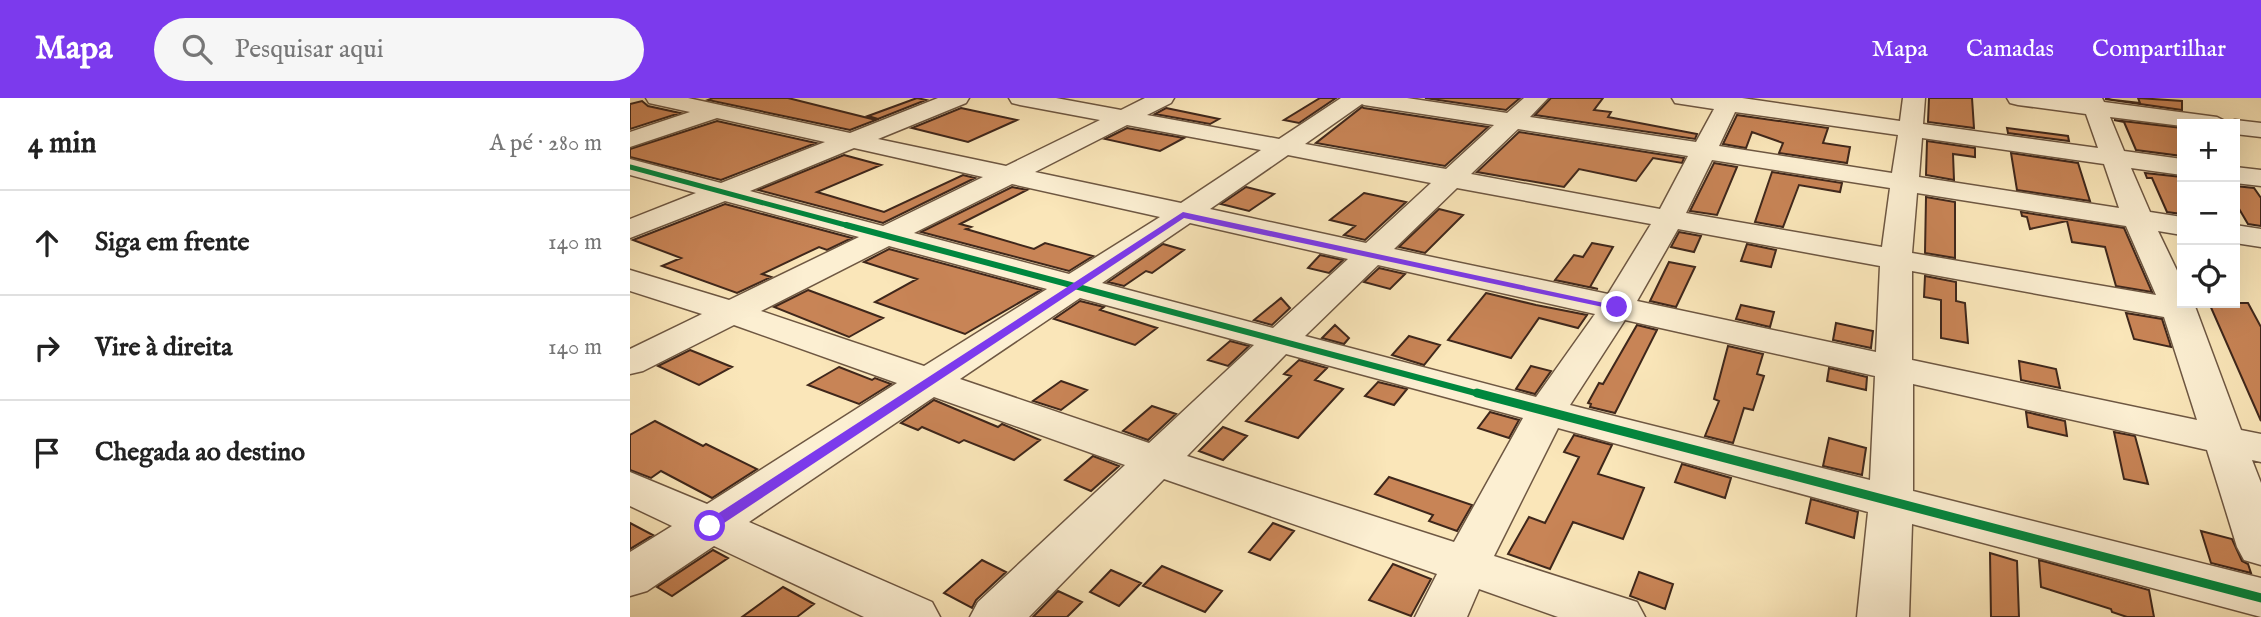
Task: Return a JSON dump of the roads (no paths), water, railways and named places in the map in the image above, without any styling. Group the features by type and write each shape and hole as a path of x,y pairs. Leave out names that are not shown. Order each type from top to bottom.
{"street":[{"path":"657,98 1183,215 2243,444"},
{"path":"630,140 753,98"},
{"path":"630,229 958,98"},
{"path":"1020,98 1669,219 2179,309"},
{"path":"630,363 1163,98"},
{"path":"630,577 1076,286 1356,98"},
{"path":"1364,98 1524,110 1704,152 2177,225"},
{"path":"1683,98 1913,113 2114,157 2177,166"},
{"path":"2018,98 2093,103 2187,119"},
{"path":"1441,617 1465,564 1546,412 1617,307 1669,219 1729,101"},
{"path":"2093,103 2138,219 2243,444 2261,547"},
{"path":"996,617 1280,340 1524,110"},
{"path":"1883,617 1891,501 1896,260 1913,113"},
{"path":"2240,128 2261,130"},
{"path":"630,167 1546,412 2261,598"},
{"path":"2240,176 2261,178"},
{"path":"2240,235 2261,238"},
{"path":"630,280 734,313 1156,461 1619,617"},
{"path":"630,488 914,617"}]}
